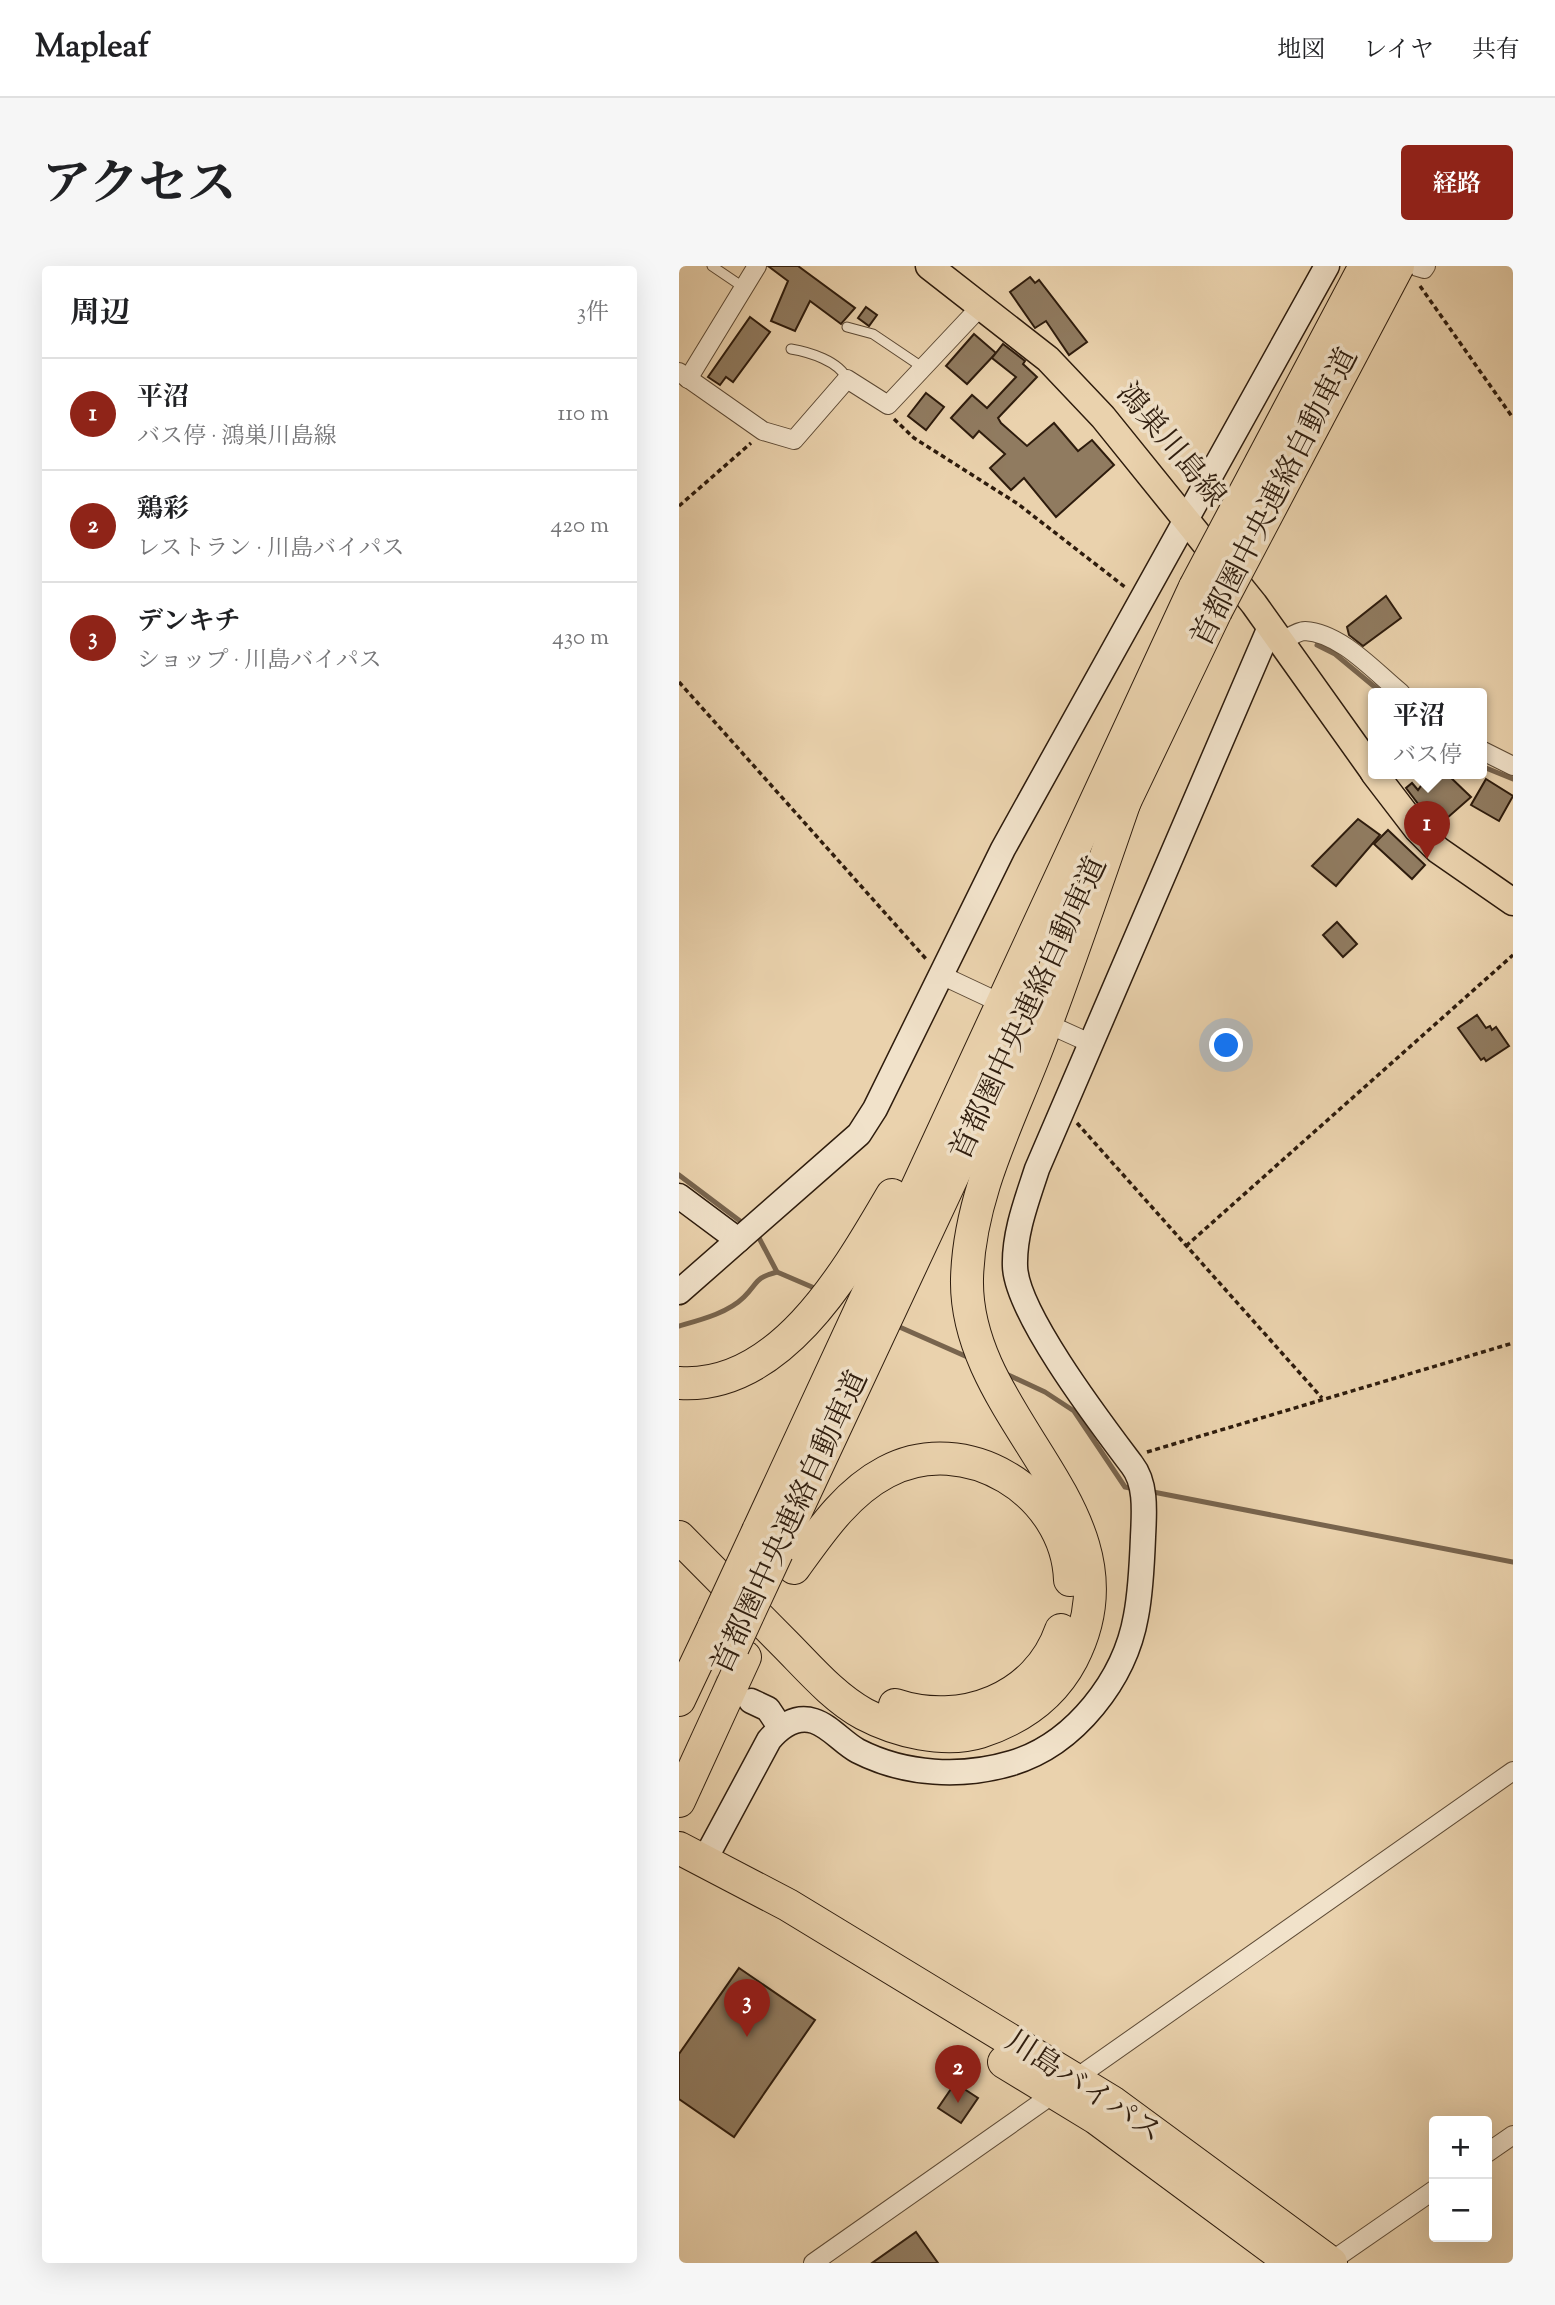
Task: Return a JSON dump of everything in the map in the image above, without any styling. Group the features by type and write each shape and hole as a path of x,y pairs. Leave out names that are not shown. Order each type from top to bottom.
{"highway":[{"name":"首都圏中央連絡自動車道","path":"679,1761 776,1550 872,1314 936,1142 1025,1014 1195,587 1365,266"},
{"name":"首都圏中央連絡自動車道","path":"872,1314 1025,1014 1216,611 1416,267"},
{"path":"679,1536 820,1680 861,1713 895,1727 947,1737 974,1734 1004,1724 1028,1710 1050,1692 1067,1669 1078,1648 1089,1610 1091,1576 1078,1523 983,1360 967,1280 976,1211 1001,1132 1025,1014"},
{"path":"679,1383 700,1384 740,1370 782,1346 817,1310 856,1256 911,1161 936,1142"},
{"path":"679,1511 837,1669 883,1701 914,1712 949,1713 981,1709 1009,1695 1032,1678 1054,1651 1071,1603 1069,1567 1062,1543 1046,1514 1020,1485 997,1469 958,1458 912,1461 885,1472 833,1515 776,1550 731,1644 679,1801"},
{"name":"首都圏中央連絡自動車道","path":"679,1700 731,1644"},
{"name":"川島バイパス","path":"688,1860 788,1905 1063,2085 1096,2118 1292,2263"},
{"name":"川島バイパス","path":"1063,2085 1112,2102 1330,2263"}],"main road":[{"name":"鴻巣川島線","path":"929,266 1038,350 1077,387 1187,517 1276,634 1368,765"},
{"name":"鴻巣川島線","path":"1378,779 1417,829 1438,850 1513,902"}],"street":[{"path":"757,266 684,375 764,431 794,440 847,379 888,405 982,306"},
{"path":"679,1292 859,1134 1003,849 1327,266"},
{"path":"688,1860 769,1740 780,1727 796,1720 814,1721 858,1751 895,1765 932,1772 969,1773 1014,1763 1053,1744 1093,1709 1123,1658 1136,1618 1142,1562 1144,1500 1137,1471 1079,1390 1028,1311 1018,1288 1015,1268 1016,1241 1025,1205 1090,1043 1276,634 1303,631 1338,643 1395,688"},
{"path":"1487,753 1513,766"},
{"path":"940,975 1090,1043"},
{"path":"679,1196 747,1233"},
{"path":"751,1701 768,1709 780,1727"},
{"path":"813,2263 1513,1771"},
{"path":"1492,2150 1513,2135"},
{"path":"1330,2263 1429,2194"}],"lane":[{"path":"712,266 743,287"},
{"path":"847,327 873,334 922,367"},
{"path":"791,349 824,360 844,372 847,379"}],"path":[{"path":"1416,267 1419,284 1425,296 1513,418"},
{"path":"888,405 890,414 914,438 1018,504 1112,579 1142,598"},
{"path":"679,506 764,431"},
{"path":"679,682 940,975"},
{"path":"1186,1246 1513,955"},
{"path":"1065,1108 1322,1398"},
{"path":"1131,1462 1152,1449 1513,1343"}],"building":[{"path":"768,266 798,266 855,308 841,324 810,301 795,331 771,321 788,281"},
{"path":"1030,277 1035,283 1039,280 1087,342 1069,355 1046,321 1035,328 1010,292"},
{"path":"866,307 877,315 869,326 858,318"},
{"path":"750,317 770,332 733,382 726,377 720,385 708,377"},
{"path":"974,334 996,353 967,384 946,366"},
{"path":"1003,344 1025,361 1023,364 1037,377 998,418 1001,423 1027,446 1054,423 1078,451 1092,440 1114,465 1056,517 1024,478 1011,490 990,468 1005,454 979,431 973,438 951,418 972,395 987,408 1016,377 992,358"},
{"path":"926,393 944,407 926,430 908,416"},
{"path":"1386,596 1401,618 1363,646 1349,635 1347,627"},
{"path":"1426,779 1452,779 1471,797 1446,819 1439,813 1432,822 1406,788 1412,783 1418,790"},
{"path":"1486,779 1513,796 1499,821 1471,805"},
{"path":"1358,819 1380,835 1336,886 1312,866"},
{"path":"1388,830 1425,865 1412,879 1374,844"},
{"path":"1337,922 1357,944 1343,957 1323,935"},
{"path":"1477,1015 1486,1028 1490,1026 1492,1030 1496,1027 1509,1046 1486,1061 1484,1058 1481,1060 1458,1028"},
{"path":"739,1968 815,2020 734,2137 679,2099 679,2054"},
{"path":"955,2083 978,2098 961,2123 938,2108"},
{"path":"916,2232 938,2263 872,2263"}],"waterway":[{"path":"1317,645 1335,654 1376,688"},
{"path":"1487,768 1513,779"},
{"path":"679,1175 744,1224"},
{"path":"757,1234 777,1272 819,1290"},
{"path":"679,1326 730,1307 744,1297 760,1279 777,1272"},
{"path":"895,1325 972,1359"},
{"path":"1004,1373 1045,1392 1074,1411 1125,1487 1135,1489"},
{"path":"1148,1491 1513,1562"}],"tunnel":[{"path":"679,1674 744,1698"}],"place":[{"name":"平沼","path":"1427,859"},
{"name":"デンキチ","path":"747,2037"},
{"name":"鶏彩","path":"958,2103"}]}
